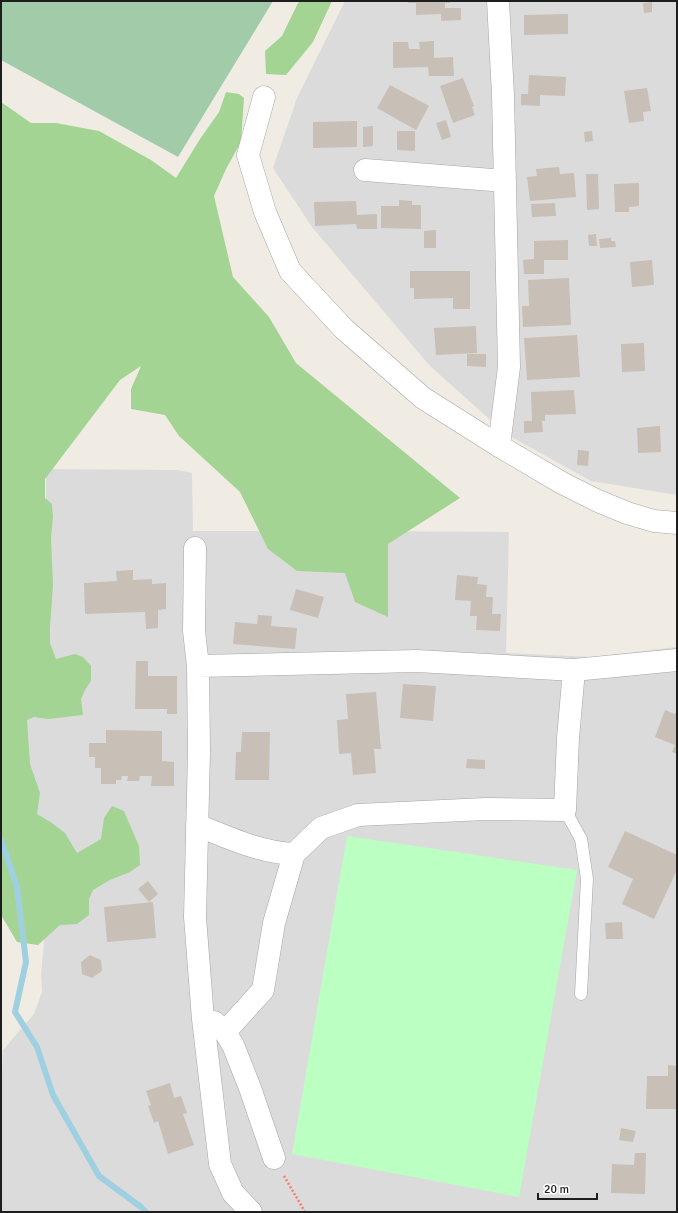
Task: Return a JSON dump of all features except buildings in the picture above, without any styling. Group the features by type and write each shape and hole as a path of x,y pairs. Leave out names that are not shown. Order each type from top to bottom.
{"street":[{"path":"498,1 503,95 509,368 499,446"},
{"path":"264,97 248,155 265,212 290,271 344,329 423,398 499,446 562,483 598,501 627,513 654,521 677,523"},
{"path":"366,170 505,181"},
{"path":"195,548 194,631 198,666 199,752 194,917 203,1019 220,1164 234,1194 251,1212"},
{"path":"198,666 417,661 574,670 677,660"},
{"path":"225,1032 263,990 274,923 294,854 321,828 358,815 485,809 565,810 568,738 574,670"},
{"path":"197,825 244,845 282,854 294,854"},
{"path":"203,1019 215,1023 225,1032 233,1045 250,1088 274,1158"}],"lane":[{"path":"565,810 581,839 587,879 581,994"}],"path":[{"path":"274,1158 305,1212"}],"shaded area":[{"path":"345,1 677,1 677,495 591,481 506,434 430,366 312,227 273,168 297,98"},
{"path":"46,469 177,470 192,473 193,531 509,532 506,653 592,657 677,647 677,1212 1,1212 1,1091 3,1050 34,1014 42,992 41,973 47,914 30,826 24,708 46,693"}],"green space":[{"path":"1,1 273,1 178,157 1,60"},
{"path":"300,1 332,1 313,42 286,75 266,74 265,51 282,36"},
{"path":"226,92 239,94 244,98 241,142 226,169 214,196 233,277 269,317 296,363 460,498 388,544 388,617 355,602 345,573 297,571 268,549 240,492 179,436 165,415 131,409 131,389 141,366 120,380 45,479 45,498 52,504 53,517 51,538 53,585 50,643 56,659 75,654 83,657 91,666 91,681 81,699 83,715 48,719 34,717 27,720 30,764 40,793 37,814 65,833 77,853 101,839 104,818 112,806 124,811 139,846 140,865 130,872 110,880 93,890 89,899 89,915 77,924 60,925 38,945 17,942 1,915 1,102 31,123 56,123 99,131 151,160 176,178 219,112"},
{"path":"347,836 577,870 519,1197 292,1154"}],"waterway":[{"path":"1,840 17,887 26,962 15,1012 37,1047 53,1095 99,1176 146,1212"}]}
